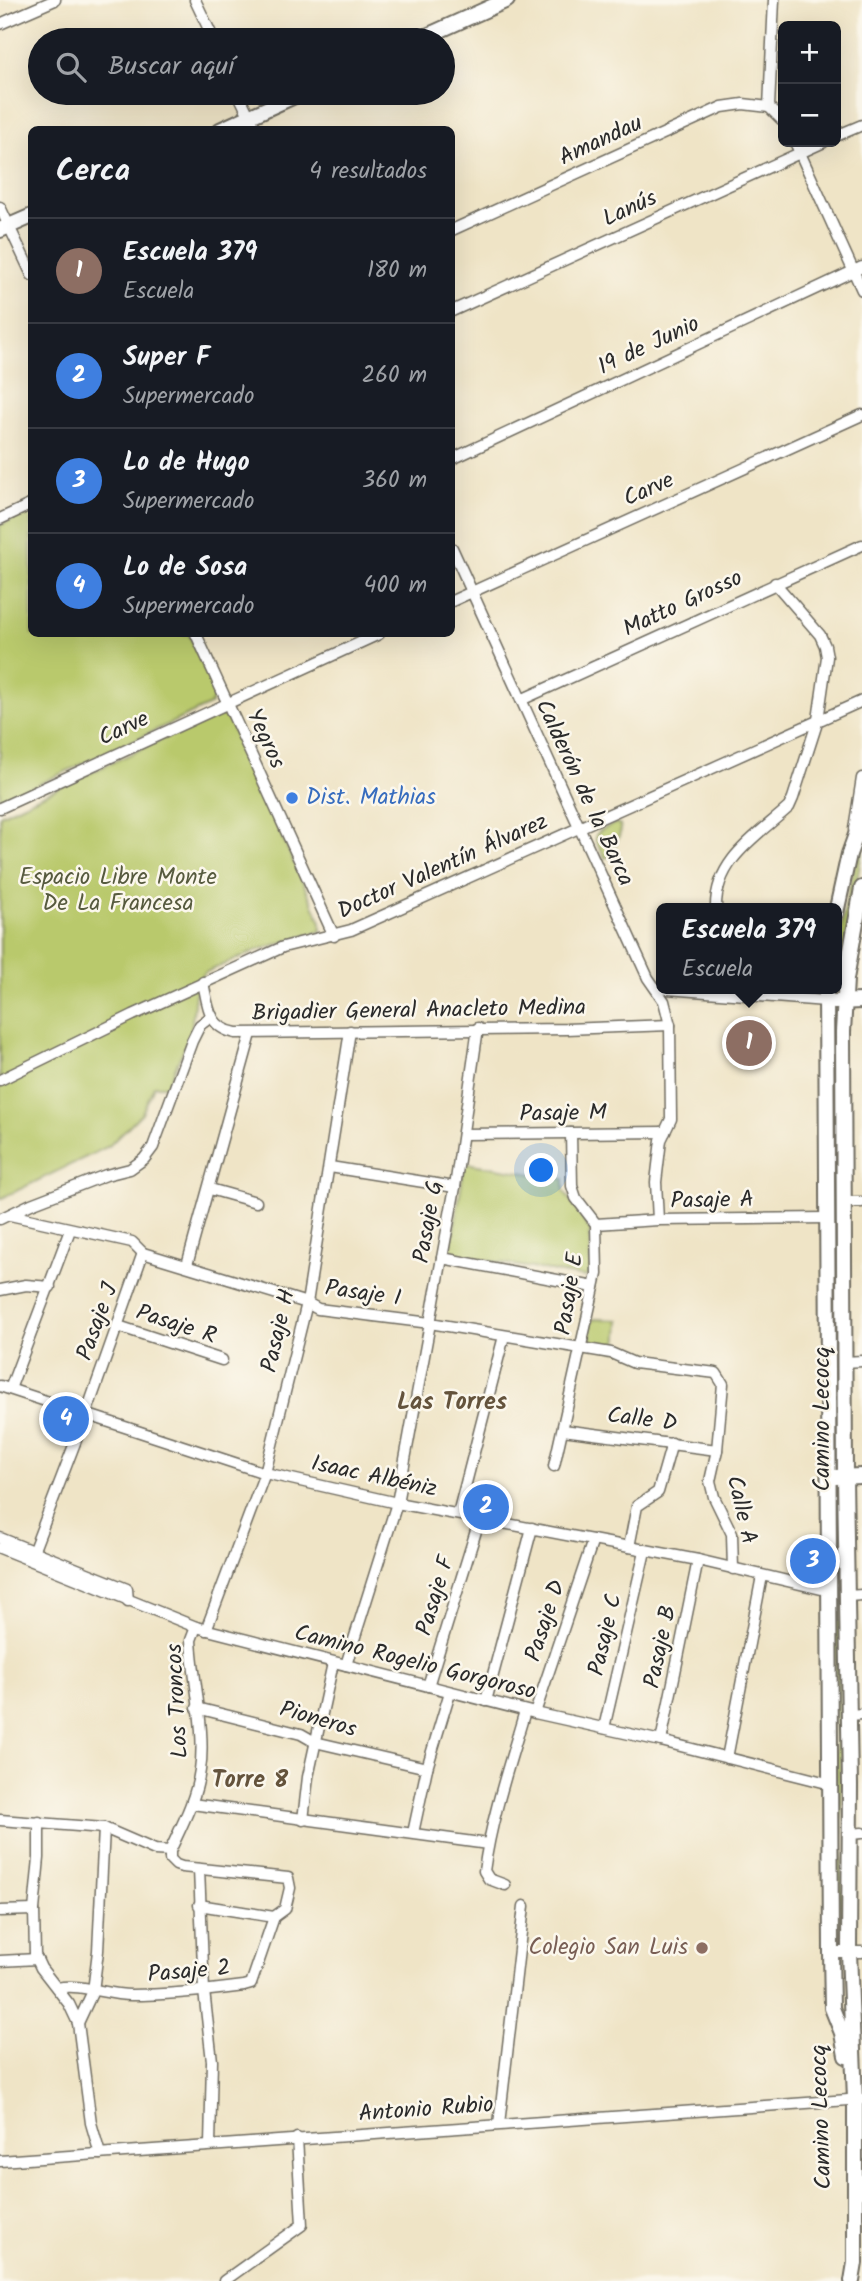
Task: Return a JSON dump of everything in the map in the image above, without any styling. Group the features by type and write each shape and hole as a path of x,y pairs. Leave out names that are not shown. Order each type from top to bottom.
{"street":[{"path":"0,24 55,0"},
{"path":"195,0 208,28"},
{"path":"445,28 507,0"},
{"path":"774,0 769,107 778,116"},
{"name":"Amandau","path":"455,229 722,107 743,104 769,107"},
{"path":"244,105 252,123 281,105"},
{"path":"841,134 862,125"},
{"path":"798,147 858,269 862,290"},
{"name":"Lanús","path":"455,311 812,147"},
{"path":"0,207 4,229 28,268"},
{"path":"4,229 28,218"},
{"name":"19 de Junio","path":"455,458 858,269"},
{"name":"Carve","path":"455,600 862,415"},
{"path":"0,519 28,506"},
{"name":"Matto Grosso","path":"520,700 862,545"},
{"name":"Calderón de la Barca","path":"455,555 579,827 656,984"},
{"path":"717,903 720,881 727,865 789,807 818,720 827,657 825,646 820,635 775,583"},
{"name":"Yegros","path":"197,637 334,936"},
{"name":"Carve","path":"0,807 372,637"},
{"name":"Doctor Valentín Álvarez","path":"0,1080 203,982 283,947 334,936 862,701"},
{"path":"854,837 853,824 862,778"},
{"path":"838,903 854,837 862,818"},
{"name":"Camino Lecocq","path":"852,2281 858,2263 855,2099 856,1714 855,1595 845,1477 844,1002 862,888"},
{"path":"5,1217 43,1199 106,1175 130,1169 144,1158 153,1147 192,1041 200,1025 212,1016 203,982"},
{"name":"Calderón de la Barca","path":"658,1220 656,1182 661,1140 671,1119 670,1025 668,1010 661,994"},
{"path":"792,994 826,995 844,1002 862,1001"},
{"name":"Camino Lecocq","path":"826,995 832,2008 844,2042 855,2099 845,2281"},
{"name":"Brigadier General Anacleto Medina","path":"212,1016 223,1030 251,1034 670,1025"},
{"name":"Pasaje G","path":"346,1665 397,1503 455,1187 478,1028"},
{"name":"Pasaje H","path":"201,1629 265,1473 307,1303 350,1031"},
{"path":"187,1265 251,1034"},
{"name":"Pasaje M","path":"463,1134 665,1132"},
{"name":"Pasaje E","path":"554,1466 597,1275 596,1224 574,1194 571,1133"},
{"path":"330,1167 455,1187"},
{"path":"210,1189 256,1202"},
{"path":"845,1202 862,1202"},
{"name":"Pasaje I","path":"5,1217 32,1218 70,1230 132,1242 143,1253 307,1303 318,1309 430,1323 611,1353 634,1363 716,1373 720,1377"},
{"name":"Pasaje A","path":"596,1224 658,1220 828,1218"},
{"path":"3,1387 50,1287 70,1230"},
{"name":"Pasaje J","path":"32,1556 143,1253"},
{"path":"442,1258 594,1287"},
{"path":"0,1290 26,1286 50,1287"},
{"name":"Pasaje R","path":"118,1326 222,1360"},
{"path":"458,1514 504,1336"},
{"path":"845,1362 862,1361"},
{"name":"Calle A","path":"720,1377 723,1384 717,1450 710,1481 714,1497 732,1534 733,1569"},
{"name":"Isaac Albéniz","path":"3,1387 265,1473 397,1503 698,1560 830,1591"},
{"name":"Calle D","path":"563,1430 717,1450"},
{"path":"628,1547 637,1506 658,1492 672,1443"},
{"path":"829,1478 862,1476"},
{"name":"Pasaje F","path":"428,1686 480,1518"},
{"path":"486,1700 532,1528"},
{"path":"0,1538 32,1556"},
{"name":"Pasaje D","path":"505,1885 486,1876 484,1871 488,1843 501,1794 593,1540"},
{"name":"Camino Rogelio Gorgoroso","path":"0,1548 32,1556 128,1601 201,1629 831,1784"},
{"name":"Pasaje C","path":"604,1728 645,1551"},
{"name":"Pasaje B","path":"661,1741 698,1560"},
{"path":"727,1758 762,1576"},
{"name":"Los Troncos","path":"170,1851 192,1804 201,1760 191,1640 201,1629"},
{"path":"303,1820 315,1742 333,1663"},
{"path":"413,1832 427,1768 450,1692"},
{"name":"Pioneros","path":"197,1708 302,1734 315,1742 427,1768"},
{"path":"192,1804 413,1832 469,1843 488,1843"},
{"path":"0,1820 104,1828 155,1850 170,1851 170,1859 176,1865 199,1869 204,1991 212,2081 210,2145"},
{"path":"39,1822 34,1910 37,1959 69,2004 78,2023 91,2123 100,2154"},
{"path":"78,2023 93,1991 98,1951 104,1828"},
{"name":"Pasaje 2","path":"57,1988 70,1986 130,1996 165,1996 251,1984 274,1917 285,1909 290,1888 288,1878 199,1869"},
{"path":"199,1905 274,1917"},
{"path":"499,2124 524,1906"},
{"path":"0,1911 34,1910"},
{"path":"831,1952 856,1952"},
{"path":"0,1961 37,1959"},
{"name":"Antonio Rubio","path":"0,2161 855,2099"},
{"path":"224,2281 302,2225 298,2138"}],"green space":[{"path":"28,512 28,637 190,637 216,695 210,705 0,802 0,525"},
{"name":"Espacio Libre Monte De La Francesa","path":"216,714 225,716 231,725 321,922 321,931 258,950 204,973 195,994 191,1033 167,1086 154,1086 142,1113 109,1146 0,1199 0,815"},
{"path":"616,823 621,830 612,855 605,858 596,841 596,835"},
{"path":"862,830 862,851 842,968 842,923"},
{"path":"832,1012 834,1055 839,1085 839,1470 833,1395"},
{"path":"465,1163 564,1179 564,1191 590,1230 590,1273 585,1277 450,1254"},
{"path":"594,1319 619,1320 617,1351 590,1344 591,1322"},
{"path":"833,1484 838,1484 843,1936 837,1882"}],"place":[{"name":"Dist. Mathias","path":"292,798"},
{"name":"Escuela 379","path":"749,1043"},
{"name":"Lo de Sosa","path":"66,1419"},
{"name":"Super F","path":"486,1507"},
{"name":"Lo de Hugo","path":"813,1561"},
{"name":"Colegio San Luis","path":"702,1948"}],"district":[{"name":"Las Torres","path":"452,1402"},
{"name":"Torre 8","path":"250,1780"}]}
